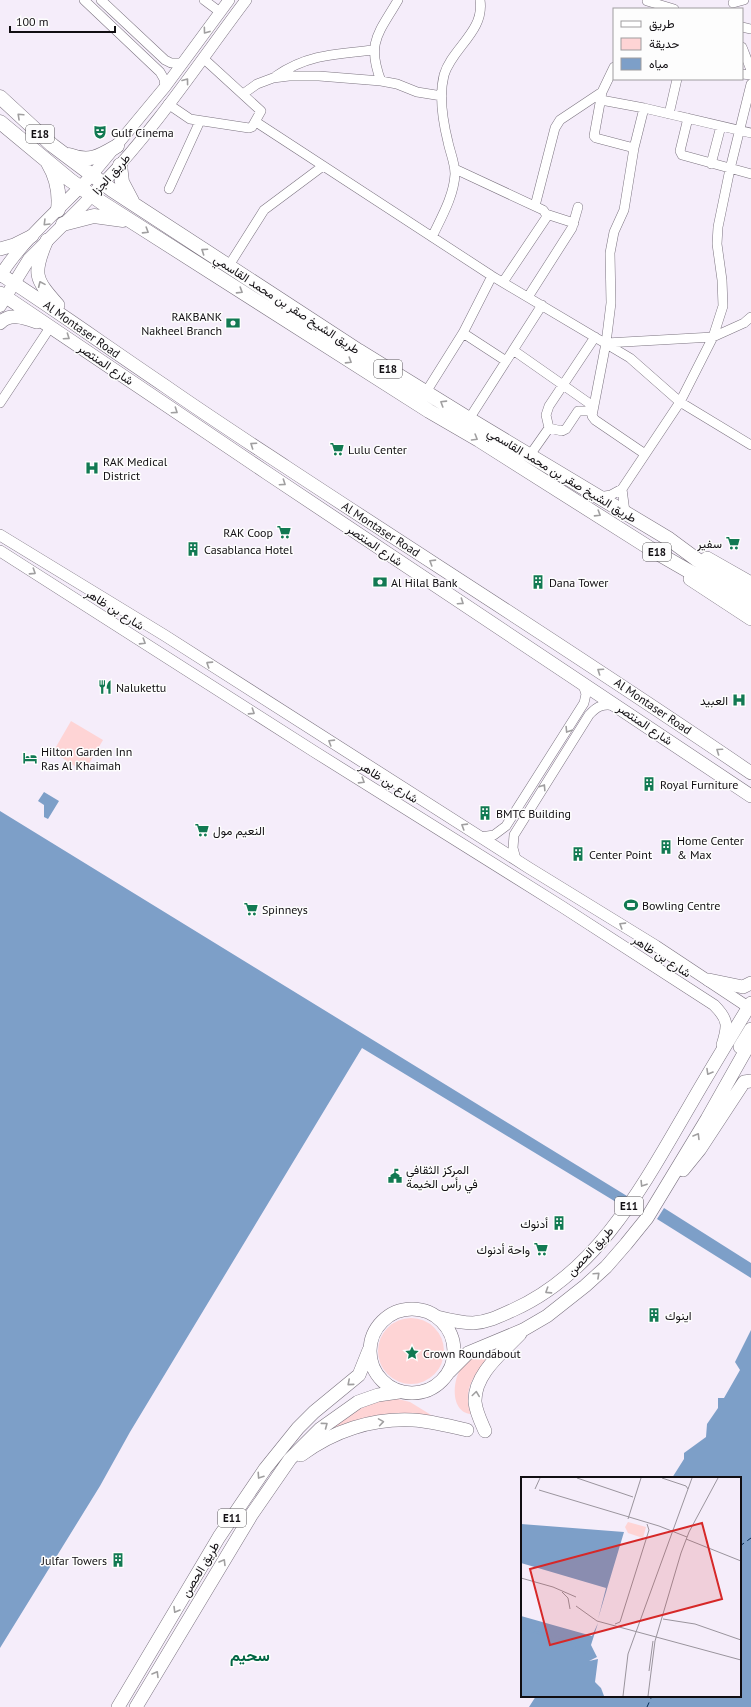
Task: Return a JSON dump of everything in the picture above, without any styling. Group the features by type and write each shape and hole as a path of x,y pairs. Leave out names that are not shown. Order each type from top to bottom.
{"highway":[{"name":"طريق الشيخ صقر بن محمد القاسمي","path":"0,97 60,152 97,179 228,267 469,419 625,512 751,594"},
{"name":"طريق الشيخ صقر بن محمد القاسمي","path":"0,122 86,192 131,222 659,554 751,607"},
{"path":"60,152 80,158 93,159 117,146"},
{"path":"46,159 58,187 58,210"},
{"path":"120,165 121,179 124,189 134,204"},
{"path":"63,224 94,216 131,222"}],"main road":[{"name":"طريق الجزا","path":"2,298 29,259 63,224 97,179"},
{"name":"طريق الجزا","path":"0,275 8,263 32,236 58,210 86,192"},
{"path":"0,249 14,245 32,236"},
{"path":"46,240 38,262 38,278 44,290 57,304 64,315"},
{"path":"0,275 13,283"},
{"name":"Al Montaser Road","path":"13,283 64,315 177,395 408,548 549,637 751,773"},
{"name":"شارع المنتصر","path":"2,298 51,326 272,477 619,706 751,796"},
{"path":"0,323 7,318 17,317 51,326"},
{"path":"668,539 751,583"},
{"path":"659,554 682,573 751,620"},
{"path":"709,980 743,987 751,983"},
{"name":"طريق الحصن","path":"437,1317 455,1322 473,1323 491,1320 528,1303 559,1284 582,1262 629,1207 750,1006"},
{"path":"707,1118 711,1100 719,1082 751,1029"},
{"name":"طريق الحصن","path":"449,1372 468,1353 523,1330 565,1303 606,1267 647,1218 751,1041"},
{"path":"668,1183 694,1157 744,1082 751,1081"},
{"path":"412,1308 425,1310 437,1317 447,1327 453,1339 454,1352 449,1372 438,1385 419,1393 407,1394 387,1386 377,1376 371,1364 369,1350 375,1329 386,1318 398,1311 412,1308"},
{"path":"485,1431 475,1403 476,1390 481,1377 523,1330"},
{"name":"طريق الحصن","path":"118,1707 219,1537 265,1469 298,1428 314,1412 359,1375 369,1350"},
{"name":"طريق الحصن","path":"136,1707 227,1554 275,1480 304,1443 320,1428 358,1402 378,1395 399,1392"},
{"path":"275,1480 293,1461 314,1446 337,1434 361,1425 387,1421 412,1420 467,1430"}],"street":[{"path":"84,0 162,75 165,87"},
{"path":"101,0 168,62 184,63"},
{"path":"204,0 220,12"},
{"name":"طريق الجزا","path":"97,179 117,146 184,63 229,0"},
{"name":"طريق الجزا","path":"97,179 120,165 246,0"},
{"path":"381,81 376,68 374,50 376,40 398,0"},
{"path":"432,237 452,191 455,169 447,139 442,87 445,74 451,62 476,25 479,16 480,0"},
{"path":"733,4 744,0"},
{"path":"646,3 669,8"},
{"path":"143,56 150,46"},
{"path":"243,94 257,84 273,78 298,63 317,56 374,50"},
{"path":"743,50 751,70"},
{"path":"168,104 185,117 200,121 249,128 256,122 261,111 203,58"},
{"path":"613,69 601,96 594,136 596,138 634,148"},
{"path":"273,78 289,76 319,76 381,81 397,84 417,92 442,96"},
{"path":"669,114 677,80"},
{"path":"599,497 611,495 622,489 680,402 713,338 724,306 717,244 718,227 730,169 751,84"},
{"path":"535,206 555,128 560,120 601,96 644,108 751,133"},
{"path":"644,108 634,148 624,210 614,232 610,253 611,303 606,344 592,416 595,420 645,454"},
{"path":"688,118 680,153 685,157 751,174"},
{"path":"169,189 200,121"},
{"path":"256,122 492,276 630,358 680,402 751,444"},
{"path":"711,164 722,126"},
{"path":"228,267 264,210 323,166"},
{"path":"455,169 535,206 543,210 546,214 574,223"},
{"path":"528,297 574,223 578,207"},
{"path":"503,282 546,218 546,214"},
{"path":"426,392 463,333 492,276"},
{"path":"469,419 542,305"},
{"path":"606,344 713,338 744,323 751,317"},
{"path":"0,404 51,326"},
{"path":"463,333 506,361"},
{"path":"530,456 549,428 546,415 549,406 595,337"},
{"path":"513,350 593,408"},
{"path":"549,428 562,431 566,429 578,411 593,408"},
{"path":"622,489 625,512"},
{"name":"شارع بن ظاهر","path":"0,535 60,573 123,609 750,1006"},
{"name":"شارع بن ظاهر","path":"0,551 561,906 714,1005 722,1014 727,1029 718,1058"},
{"path":"10,558 14,553 20,552 47,569 60,573"},
{"path":"176,663 214,681 217,680 223,673"},
{"path":"481,837 494,835 506,826 582,707 586,694 582,682"},
{"path":"516,859 513,848 514,835 589,715 598,707 606,704 619,706"},
{"path":"582,707 586,708 589,715"},
{"path":"506,826 506,833 514,835"},
{"path":"561,906 587,920 594,921 598,916 593,907"}],"green space":[{"path":"71,721 103,740 84,772 53,752"},
{"path":"404,1318 418,1318 430,1323 439,1332 444,1344 442,1364 435,1375 418,1384 404,1384 392,1379 383,1370 378,1358 378,1344 383,1332 392,1323"},
{"path":"490,1352 494,1352 472,1380 469,1388 468,1404 471,1414 464,1412 459,1408 455,1395 456,1380 459,1373 468,1361"},
{"path":"398,1399 410,1402 436,1418 321,1436 348,1416 366,1406 386,1400"}],"water":[{"path":"44,792 59,801 48,819 44,817 44,805 38,801"},
{"path":"0,811 627,1196 621,1205 362,1048 130,1432 100,1486 0,1648"},
{"path":"664,1208 751,1263 751,1278 657,1219"},
{"path":"751,1330 751,1707 529,1707 535,1697 741,1697 741,1477 673,1477 684,1459 684,1453 706,1437 707,1424 718,1408 718,1398 724,1398 740,1370 735,1362"}],"ferry route":[{"path":"741,1545 751,1538"},
{"path":"647,1707 652,1697"}],"place":[{"name":"Gulf Cinema","path":"100,132"},
{"name":"RAKBANK Nakheel Branch","path":"233,323"},
{"name":"Lulu Center","path":"337,449"},
{"name":"RAK Medical District","path":"92,468"},
{"name":"RAK Coop","path":"284,532"},
{"name":"سفير","path":"733,543"},
{"name":"Casablanca Hotel","path":"193,549"},
{"name":"Al Hilal Bank","path":"380,582"},
{"name":"Dana Tower","path":"538,582"},
{"name":"Nalukettu","path":"105,687"},
{"name":"العبيد","path":"739,700"},
{"name":"Hilton Garden Inn Ras Al Khaimah","path":"30,758"},
{"name":"Royal Furniture","path":"649,784"},
{"name":"BMTC Building","path":"485,813"},
{"name":"النعيم مول","path":"202,830"},
{"name":"Home Center & Max","path":"666,847"},
{"name":"Center Point","path":"578,854"},
{"name":"Bowling Centre","path":"631,905"},
{"name":"Spinneys","path":"251,909"},
{"name":"المركز الثقافي في رأس الخيمة","path":"395,1176"},
{"name":"أدنوك","path":"559,1223"},
{"name":"واحة أدنوك","path":"541,1249"},
{"name":"اينوك","path":"654,1315"},
{"name":"Crown Roundabout","path":"412,1353"},
{"name":"Julfar Towers","path":"118,1560"}],"district":[{"name":"سحيم","path":"250,1655"}]}
